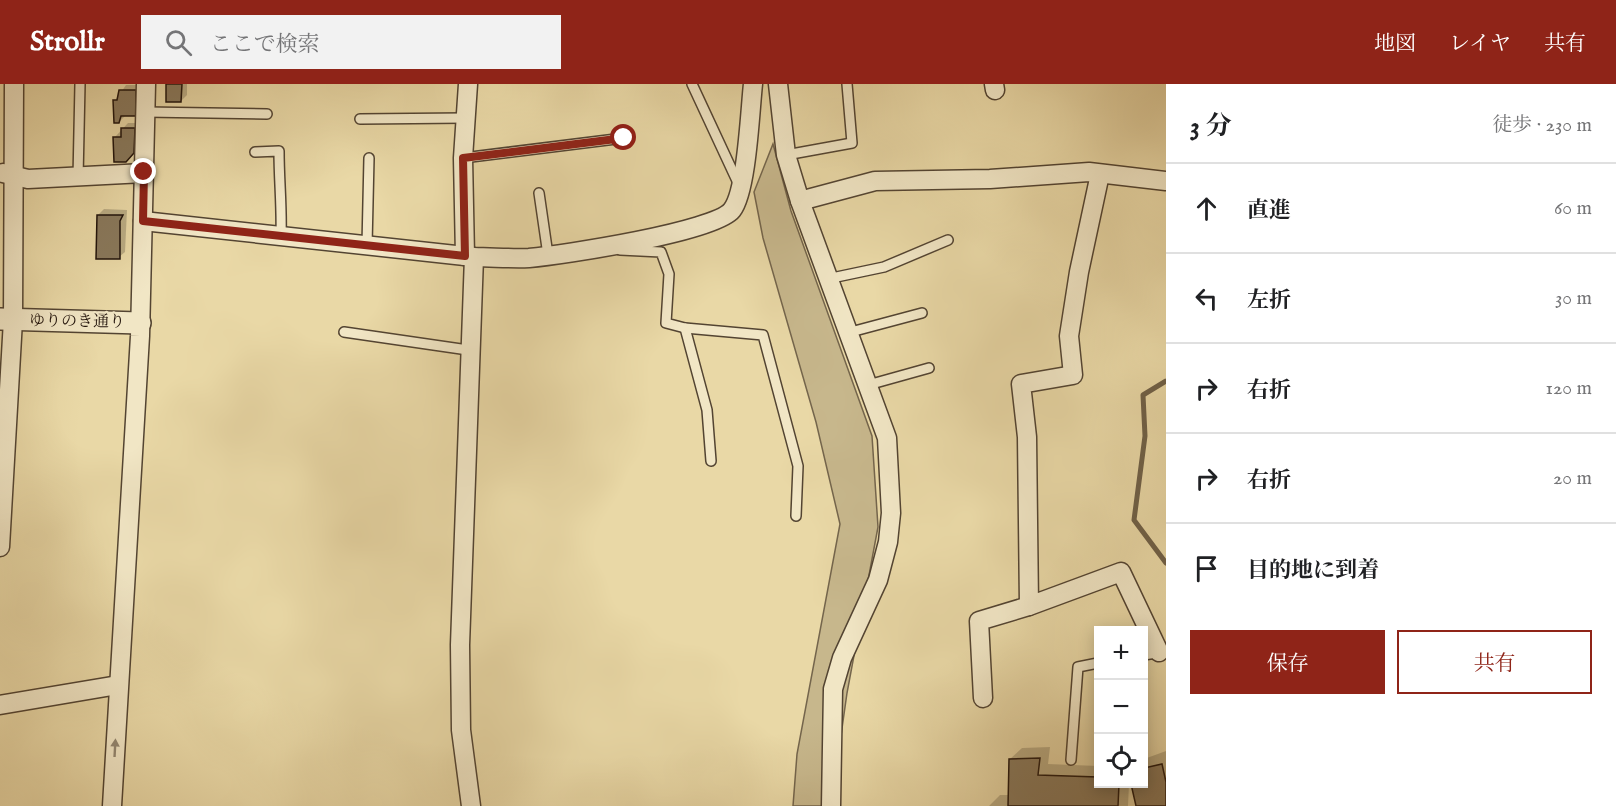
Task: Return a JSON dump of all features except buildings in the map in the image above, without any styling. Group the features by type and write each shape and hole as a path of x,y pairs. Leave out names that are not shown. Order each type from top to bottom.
{"street":[{"path":"0,547 7,320 6,174 14,84"},
{"path":"112,806 141,323 146,84"},
{"path":"468,84 463,158 469,256 460,645 461,730 471,806"},
{"path":"143,221 469,256 529,258 597,248 711,224 732,210 740,188 753,84"},
{"path":"778,84 786,156 827,279 887,438 891,513 878,580 842,658 833,689 831,806"},
{"path":"6,174 28,179 78,178 144,172"},
{"path":"800,201 875,181 990,178 1064,172 1166,181"},
{"path":"1029,606 1027,437 1021,384 1073,375 1069,336 1079,272 1100,174"},
{"name":"ゆりのき通り","path":"7,320 141,323"},
{"path":"983,698 979,621 1029,606 1121,572 1156,653"},
{"path":"0,705 118,685"}],"lane":[{"path":"78,178 80,84"},
{"path":"692,84 740,188"},
{"path":"786,156 852,143 847,84"},
{"path":"146,112 267,114"},
{"path":"360,119 465,118"},
{"path":"463,158 624,138"},
{"path":"255,152 279,152 281,235"},
{"path":"367,245 369,158"},
{"path":"539,192 548,255"},
{"path":"827,279 884,267 948,240"},
{"path":"597,248 661,252 669,274 666,323 685,328 763,335 798,466 796,516"},
{"path":"847,333 922,313"},
{"path":"685,328 707,410 711,461"},
{"path":"344,332 468,350"},
{"path":"868,385 929,368"},
{"path":"1071,760 1078,667 1094,664"}],"shaded area":[{"path":"773,144 791,211 872,436 878,527 847,693 831,806 793,806 797,754 840,524 816,422 763,238 754,192"}],"waterway":[{"path":"1166,381 1143,395 1145,436 1134,520 1166,563"}],"route":[{"path":"144,172 143,221 465,256 463,158 624,138"}]}
